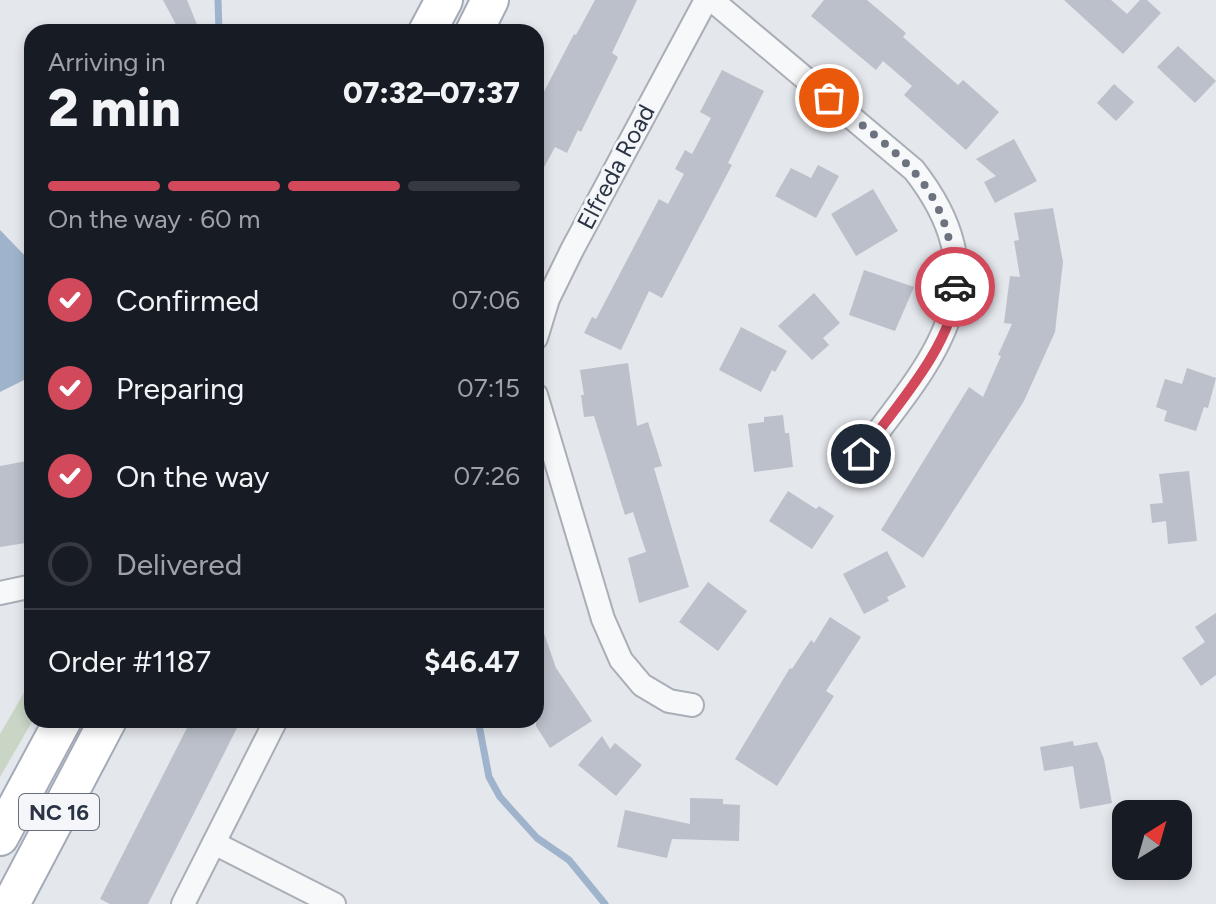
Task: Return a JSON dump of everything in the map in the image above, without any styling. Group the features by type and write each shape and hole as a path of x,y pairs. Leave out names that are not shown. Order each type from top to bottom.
{"main road":[{"path":"431,24 444,0"},
{"path":"478,24 490,0"},
{"name":"NC 16","path":"0,837 59,728"},
{"name":"NC 16","path":"11,904 104,728"}],"street":[{"name":"Elfreda Road","path":"544,312 572,250 709,0"},
{"path":"709,0 914,170 930,191 947,226 956,295 949,321 914,383 861,454"},
{"path":"544,422 603,619 621,660 642,685 669,701 692,705"},
{"path":"0,593 24,590"},
{"path":"183,904 272,728"},
{"path":"214,843 334,904"}],"green space":[{"path":"24,693 24,728 28,728 0,777 0,734"}],"water":[{"path":"0,230 24,255 24,380 0,392"}],"building":[{"path":"163,0 187,0 197,24 176,24"},
{"path":"595,0 637,0 612,53 618,57 581,132 578,130 567,153 555,147 544,167 544,92"},
{"path":"824,0 867,0 906,33 903,37 958,85 963,80 999,112 966,150 904,95 912,86 883,61 876,70 811,16"},
{"path":"1064,0 1111,0 1127,14 1140,0 1147,0 1161,13 1123,54"},
{"path":"1178,46 1216,81 1195,103 1157,67"},
{"path":"722,70 764,91 728,163 732,165 662,298 649,291 621,350 584,333 592,317 596,319 659,199 668,204 684,174 675,169 685,150 692,154 711,118 700,112"},
{"path":"1114,84 1134,102 1116,121 1097,103"},
{"path":"1014,139 1037,181 995,203 984,182 996,176 976,159"},
{"path":"818,165 839,176 816,218 775,196 791,168 811,178"},
{"path":"873,189 898,231 856,256 831,214"},
{"path":"1053,208 1063,262 1055,332 1024,401 923,558 881,530 969,387 983,397 1001,356 998,355 1012,324 1004,323 1010,276 1020,277 1014,241 1019,240 1014,213"},
{"path":"864,270 914,287 895,331 849,315"},
{"path":"814,293 840,323 823,338 829,345 812,360 778,326"},
{"path":"741,327 787,351 775,372 772,370 761,392 719,370"},
{"path":"628,363 637,426 648,422 662,466 654,468 689,587 639,603 628,558 646,552 633,512 625,515 594,416 584,417 581,395 584,395 580,370"},
{"path":"1187,368 1216,378 1208,408 1204,407 1196,431 1164,421 1167,411 1156,407 1165,379 1182,384"},
{"path":"783,415 785,433 789,433 793,467 754,472 748,424 764,422 764,417"},
{"path":"24,462 24,543 0,547 0,466"},
{"path":"1189,471 1197,541 1168,544 1166,521 1152,523 1150,504 1163,503 1159,474"},
{"path":"788,491 816,509 819,506 834,516 812,549 769,521"},
{"path":"887,551 906,587 887,597 889,601 864,614 843,574"},
{"path":"708,582 747,611 718,651 679,622"},
{"path":"1216,613 1216,675 1201,686 1182,658 1205,642 1195,627"},
{"path":"830,617 861,637 826,691 834,696 777,786 735,759 790,668 811,640 814,643"},
{"path":"544,633 556,668 592,721 550,748 537,728 544,728"},
{"path":"187,728 237,728 148,904 110,904 100,899"},
{"path":"602,736 610,749 615,743 642,765 616,796 578,765"},
{"path":"1073,741 1074,746 1097,742 1104,759 1112,803 1080,809 1073,766 1044,771 1040,747"},
{"path":"690,798 723,799 723,804 740,805 739,841 672,839 667,858 617,847 625,810 690,824"}],"waterway":[{"path":"218,0 219,24"},
{"path":"480,728 489,777 500,797 537,838 569,860 605,904"}],"way so far":[{"path":"829,98 914,170 930,191 951,240 955,287"}],"route":[{"path":"861,454 936,348 949,321 955,287"}]}
